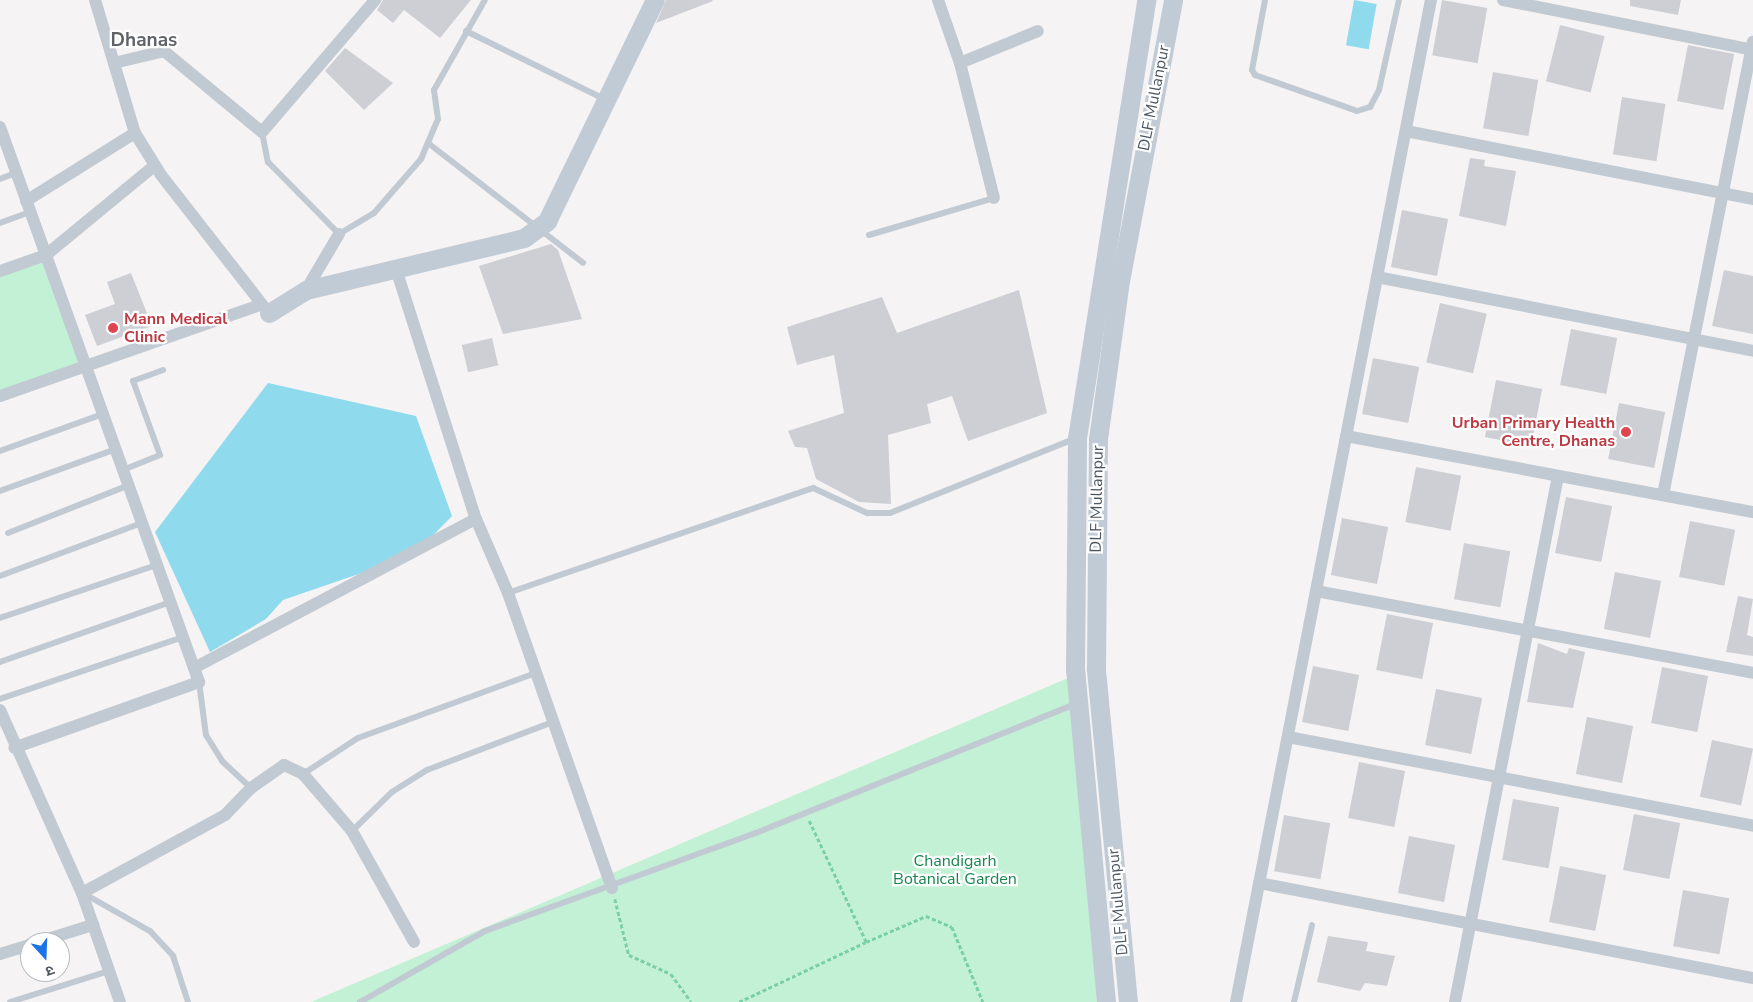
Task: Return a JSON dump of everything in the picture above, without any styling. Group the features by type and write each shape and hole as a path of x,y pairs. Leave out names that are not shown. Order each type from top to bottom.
{"main road":[{"path":"265,309 306,290 524,238 547,221 655,0"},
{"name":"DLF Mullanpur","path":"1106,1002 1079,703 1074,556 1077,438 1146,0"},
{"name":"DLF Mullanpur","path":"1128,1002 1096,668 1098,439 1120,281 1173,0"}],"street":[{"path":"0,396 86,366 265,309 155,165 135,132 96,0"},
{"path":"114,63 164,51 262,132 375,0"},
{"path":"938,0 960,63 994,198"},
{"path":"1236,1002 1431,0"},
{"path":"1502,0 1753,47 1663,496"},
{"path":"960,63 1038,32"},
{"path":"1406,131 1753,199"},
{"path":"28,206 135,132"},
{"path":"1,133 199,682 14,748"},
{"path":"0,271 46,255 155,165"},
{"path":"306,290 339,234"},
{"path":"396,269 476,519 508,593 612,888"},
{"path":"1378,277 1753,351"},
{"path":"1346,436 1753,512"},
{"path":"1455,1002 1558,476"},
{"path":"194,668 476,519"},
{"path":"1316,591 1753,673"},
{"path":"0,710 14,748 82,893 120,1002"},
{"path":"1288,737 1753,826"},
{"path":"82,893 225,815 251,788 284,765 303,774 352,831 414,942"},
{"path":"1259,884 1753,978"},
{"path":"70,932 93,925"},
{"path":"0,954 20,947"}],"lane":[{"path":"262,132 268,162 339,234 374,213 420,159 438,119 434,90 485,0"},
{"path":"1265,0 1252,70 1255,75 1357,111 1370,107 1379,90 1398,0"},
{"path":"466,31 607,100"},
{"path":"428,143 583,263"},
{"path":"0,179 16,173"},
{"path":"869,235 994,198"},
{"path":"0,223 28,206"},
{"path":"123,470 160,455 133,381 163,370"},
{"path":"0,451 103,414"},
{"path":"508,593 813,488 868,513 890,514 1077,438"},
{"path":"0,491 116,449"},
{"path":"8,533 128,485"},
{"path":"0,576 142,523"},
{"path":"0,618 157,565"},
{"path":"0,662 170,602"},
{"path":"0,699 183,637"},
{"path":"303,774 358,738 536,673"},
{"path":"199,682 206,735 222,761 251,788"},
{"path":"360,1002 484,931 612,888 806,813 1079,703"},
{"path":"352,831 392,792 426,770 553,722"},
{"path":"82,893 150,932 174,956 188,1002"},
{"path":"1294,1002 1312,925"},
{"path":"10,1002 110,971"}],"path":[{"path":"806,813 866,942"},
{"path":"612,888 628,955 671,974 691,1002"},
{"path":"740,1002 866,942 926,916 952,927 983,1002"}],"green space":[{"path":"46,255 84,361 0,391 0,271"},
{"name":"Chandigarh Botanical Garden","path":"1075,675 1097,1002 311,1002"}],"water":[{"path":"1354,0 1377,4 1369,49 1346,45"},
{"path":"268,383 416,416 452,516 414,555 283,600 266,619 210,652 155,532"}],"building":[{"path":"383,0 471,0 440,38 404,10 393,23 377,10"},
{"path":"666,0 712,0 713,1 656,23"},
{"path":"1442,0 1487,8 1478,63 1432,55"},
{"path":"1630,0 1681,0 1678,15 1630,6"},
{"path":"1560,25 1605,36 1591,92 1546,81"},
{"path":"1688,45 1734,54 1723,110 1677,101"},
{"path":"345,48 393,83 364,110 325,71"},
{"path":"1493,72 1538,80 1528,136 1483,128"},
{"path":"1622,97 1665,104 1656,161 1613,154"},
{"path":"1470,158 1485,160 1484,166 1516,171 1506,226 1459,216"},
{"path":"1402,210 1448,219 1437,276 1391,267"},
{"path":"551,244 558,250 582,319 503,334 479,266"},
{"path":"1724,270 1753,276 1753,334 1712,326"},
{"path":"131,273 152,326 97,346 85,315 115,304 107,282"},
{"path":"1019,290 1047,413 968,441 952,396 927,404 931,423 888,435 891,504 859,502 816,479 807,448 795,447 788,431 844,413 834,355 797,365 787,327 882,297 897,333"},
{"path":"1440,303 1487,314 1473,373 1426,362"},
{"path":"1571,329 1617,338 1606,394 1560,385"},
{"path":"492,338 498,365 468,372 462,345"},
{"path":"1373,358 1419,367 1408,423 1362,414"},
{"path":"1496,380 1542,389 1531,446 1485,437"},
{"path":"1619,403 1665,412 1654,468 1608,459"},
{"path":"1416,467 1461,476 1450,531 1405,522"},
{"path":"1566,497 1612,506 1601,562 1555,553"},
{"path":"1342,518 1388,527 1377,584 1331,575"},
{"path":"1690,521 1735,530 1724,586 1679,577"},
{"path":"1464,543 1510,551 1500,607 1454,599"},
{"path":"1615,572 1661,581 1650,638 1604,629"},
{"path":"1738,596 1753,599 1747,635 1753,637 1753,656 1726,652"},
{"path":"1387,614 1433,623 1422,679 1376,670"},
{"path":"1538,643 1567,654 1569,648 1585,652 1573,708 1527,702"},
{"path":"1313,666 1359,675 1348,731 1302,722"},
{"path":"1662,667 1708,676 1697,732 1651,723"},
{"path":"1436,689 1482,698 1471,754 1425,745"},
{"path":"1587,717 1633,726 1622,783 1576,774"},
{"path":"1712,740 1753,749 1741,805 1700,797"},
{"path":"1359,762 1405,771 1394,827 1348,818"},
{"path":"1513,799 1559,807 1549,868 1502,860"},
{"path":"1634,814 1680,823 1669,879 1623,870"},
{"path":"1284,815 1330,823 1320,879 1274,871"},
{"path":"1409,836 1455,845 1444,902 1398,893"},
{"path":"1560,866 1606,875 1595,931 1549,922"},
{"path":"1683,890 1729,898 1719,954 1673,946"},
{"path":"1328,936 1368,942 1366,951 1395,956 1387,986 1365,983 1360,991 1317,982"}],"place":[{"name":"Mann Medical Clinic","path":"113,328"},
{"name":"Urban Primary Health Centre, Dhanas","path":"1626,432"}],"district":[{"name":"Dhanas","path":"144,41"}]}
